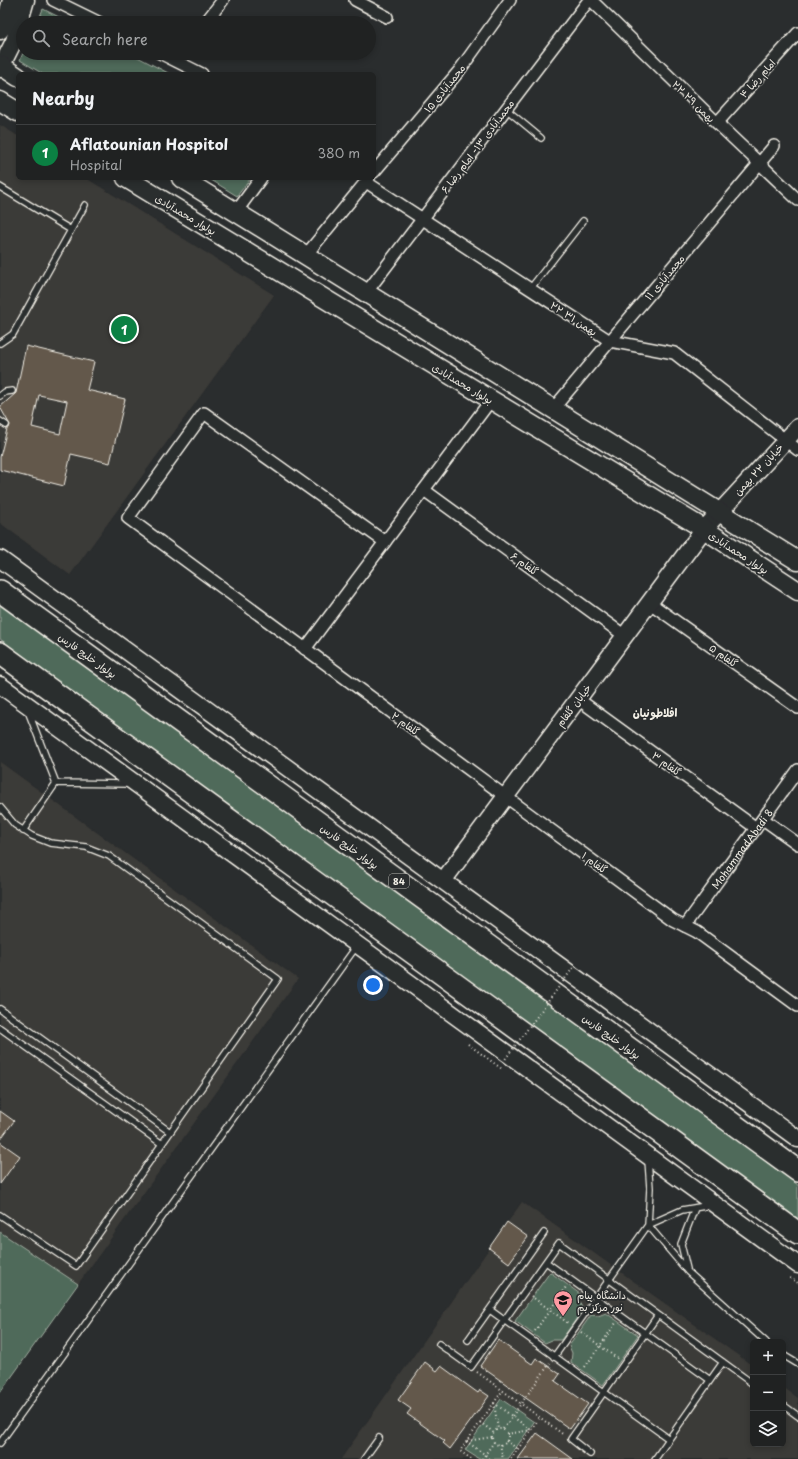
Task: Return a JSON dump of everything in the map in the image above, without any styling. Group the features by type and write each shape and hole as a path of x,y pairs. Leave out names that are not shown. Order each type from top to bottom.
{"highway":[{"name":"بولوار خلیج فارس","path":"0,591 798,1171"},
{"path":"0,653 798,1233"}],"main road":[{"path":"1,67 16,76"},
{"path":"0,101 16,111"},
{"name":"بولوار محمدآبادی","path":"129,180 704,530 798,591"},
{"path":"184,180 798,561"},
{"path":"184,213 200,190"}],"street":[{"path":"0,31 5,22 11,0"},
{"path":"21,16 26,0"},
{"path":"53,0 86,16"},
{"path":"210,16 223,0"},
{"path":"355,0 387,17"},
{"name":"محمدآبادی ۱۵","path":"376,170 459,71 510,0"},
{"name":"محمدآبادی ۱۳- امام رضا ۶","path":"366,292 590,0"},
{"name":"۲۲ بهمن ۲۹","path":"590,0 798,200"},
{"name":"امام رضا ۴","path":"717,123 798,33"},
{"path":"1,67 16,34"},
{"path":"182,60 199,72"},
{"name":"محمدآبادی ۱۱","path":"553,409 774,146"},
{"path":"236,212 260,180"},
{"path":"306,255 368,180"},
{"name":"۲۲ بهمن ۳۱","path":"368,180 422,219 610,341 674,353 798,450"},
{"path":"305,649 491,400"},
{"name":"گلفام ۲","path":"385,542 204,413 128,518 506,796"},
{"name":"خیابان ۲۲ بهمن","path":"704,530 798,427"},
{"name":"گلفام ۶","path":"424,490 625,636"},
{"name":"خیابان گلفام","path":"443,881 704,530"},
{"path":"0,559 798,1139"},
{"name":"گلفام ۵","path":"650,602 798,708"},
{"path":"0,685 798,1265"},
{"name":"گلفام ۳","path":"578,699 756,828"},
{"name":"MohammadAbadi 8","path":"685,926 798,770"},
{"name":"گلفام ۱","path":"506,796 673,920 697,932 798,1006"},
{"path":"763,819 798,844"}],"lane":[{"path":"506,109 541,138"},
{"path":"0,187 71,230"},
{"path":"0,343 13,334 85,205"},
{"path":"530,289 583,221"},
{"path":"0,396 5,392 12,391"},
{"path":"0,421 6,425"},
{"path":"24,702 56,783"},
{"path":"56,783 136,784"},
{"path":"23,831 56,783"},
{"path":"0,807 8,818 23,831 41,840 50,843 86,848 110,856 278,979 76,1266 0,1216"},
{"path":"0,1443 357,945"},
{"path":"0,1009 170,1132"},
{"path":"0,1028 162,1144"},
{"path":"647,1155 650,1188 648,1225 688,1272 763,1339"},
{"path":"554,1357 648,1225 682,1210 714,1204"},
{"path":"688,1272 681,1244 695,1208"},
{"path":"468,1340 544,1233"},
{"path":"439,1344 471,1368 559,1243 750,1382"},
{"path":"546,1262 710,1380"},
{"path":"490,1310 669,1439"},
{"path":"590,1454 571,1439 658,1315"},
{"path":"786,1356 798,1364"},
{"path":"655,1459 723,1362"},
{"path":"786,1407 798,1416"},
{"path":"364,1459 379,1438"}],"path":[{"path":"503,1062 573,968"},
{"path":"530,1339 572,1280"},
{"path":"579,1375 621,1316"},
{"path":"503,1429 548,1366"},
{"path":"471,1368 571,1439"},
{"path":"471,1459 460,1451 503,1390"},
{"path":"494,1403 532,1430"},
{"path":"494,1403 498,1429"},
{"path":"511,1459 540,1417"},
{"path":"480,1422 493,1432"},
{"path":"503,1429 498,1429 493,1432 492,1437 494,1442 500,1444 506,1441"},
{"path":"503,1429 507,1434 506,1441"},
{"path":"507,1434 532,1430"},
{"path":"466,1441 492,1437"},
{"path":"466,1441 490,1459"},
{"path":"506,1441 518,1449"},
{"path":"482,1459 494,1442"},
{"path":"500,1444 502,1459"}],"shaded area":[{"path":"0,125 16,135 16,180 89,180 274,295 70,575 0,523"},
{"path":"0,762 298,979 78,1284 0,1232"},
{"name":"دانشگاه پیام نور مرکز بم","path":"522,1202 750,1364 750,1447 786,1447 786,1389 798,1398 798,1459 341,1459"}],"green space":[{"path":"43,9 57,16 40,16"},
{"path":"20,60 143,60 166,72 40,72"},
{"path":"211,180 249,180 237,196"},
{"path":"0,604 798,1185 798,1220 0,639"},
{"path":"0,1232 78,1284 0,1393"},
{"path":"550,1272 580,1294 579,1301 583,1310 561,1340 552,1340 545,1343 515,1321"},
{"path":"606,1313 638,1335 603,1385 571,1362 572,1353 569,1346 591,1315 598,1316"},
{"path":"501,1399 534,1422 508,1459 479,1459 465,1450"}],"building":[{"path":"26,346 94,362 87,390 125,399 110,463 71,454 64,486 0,470 0,457 7,429 10,425 0,407 16,393","holes":["39,395 67,401 60,434 32,427"]},
{"path":"0,1111 14,1121 0,1140"},
{"path":"0,1142 20,1156 0,1184"},
{"path":"507,1222 528,1237 509,1263 489,1248"},
{"path":"498,1340 532,1364 536,1358 560,1374 555,1381 588,1404 570,1429 480,1366"},
{"path":"425,1362 437,1371 441,1366 478,1393 480,1390 489,1396 450,1449 443,1443 445,1441 407,1414 411,1409 398,1400"},
{"path":"537,1433 573,1459 518,1459"}],"place":[{"name":"Aflatounian Hospitol","path":"124,329"},
{"name":"دانشگاه پیام نور مرکز بم","path":"563,1317"}],"district":[{"name":"افلاطونیان","path":"655,712"}]}
